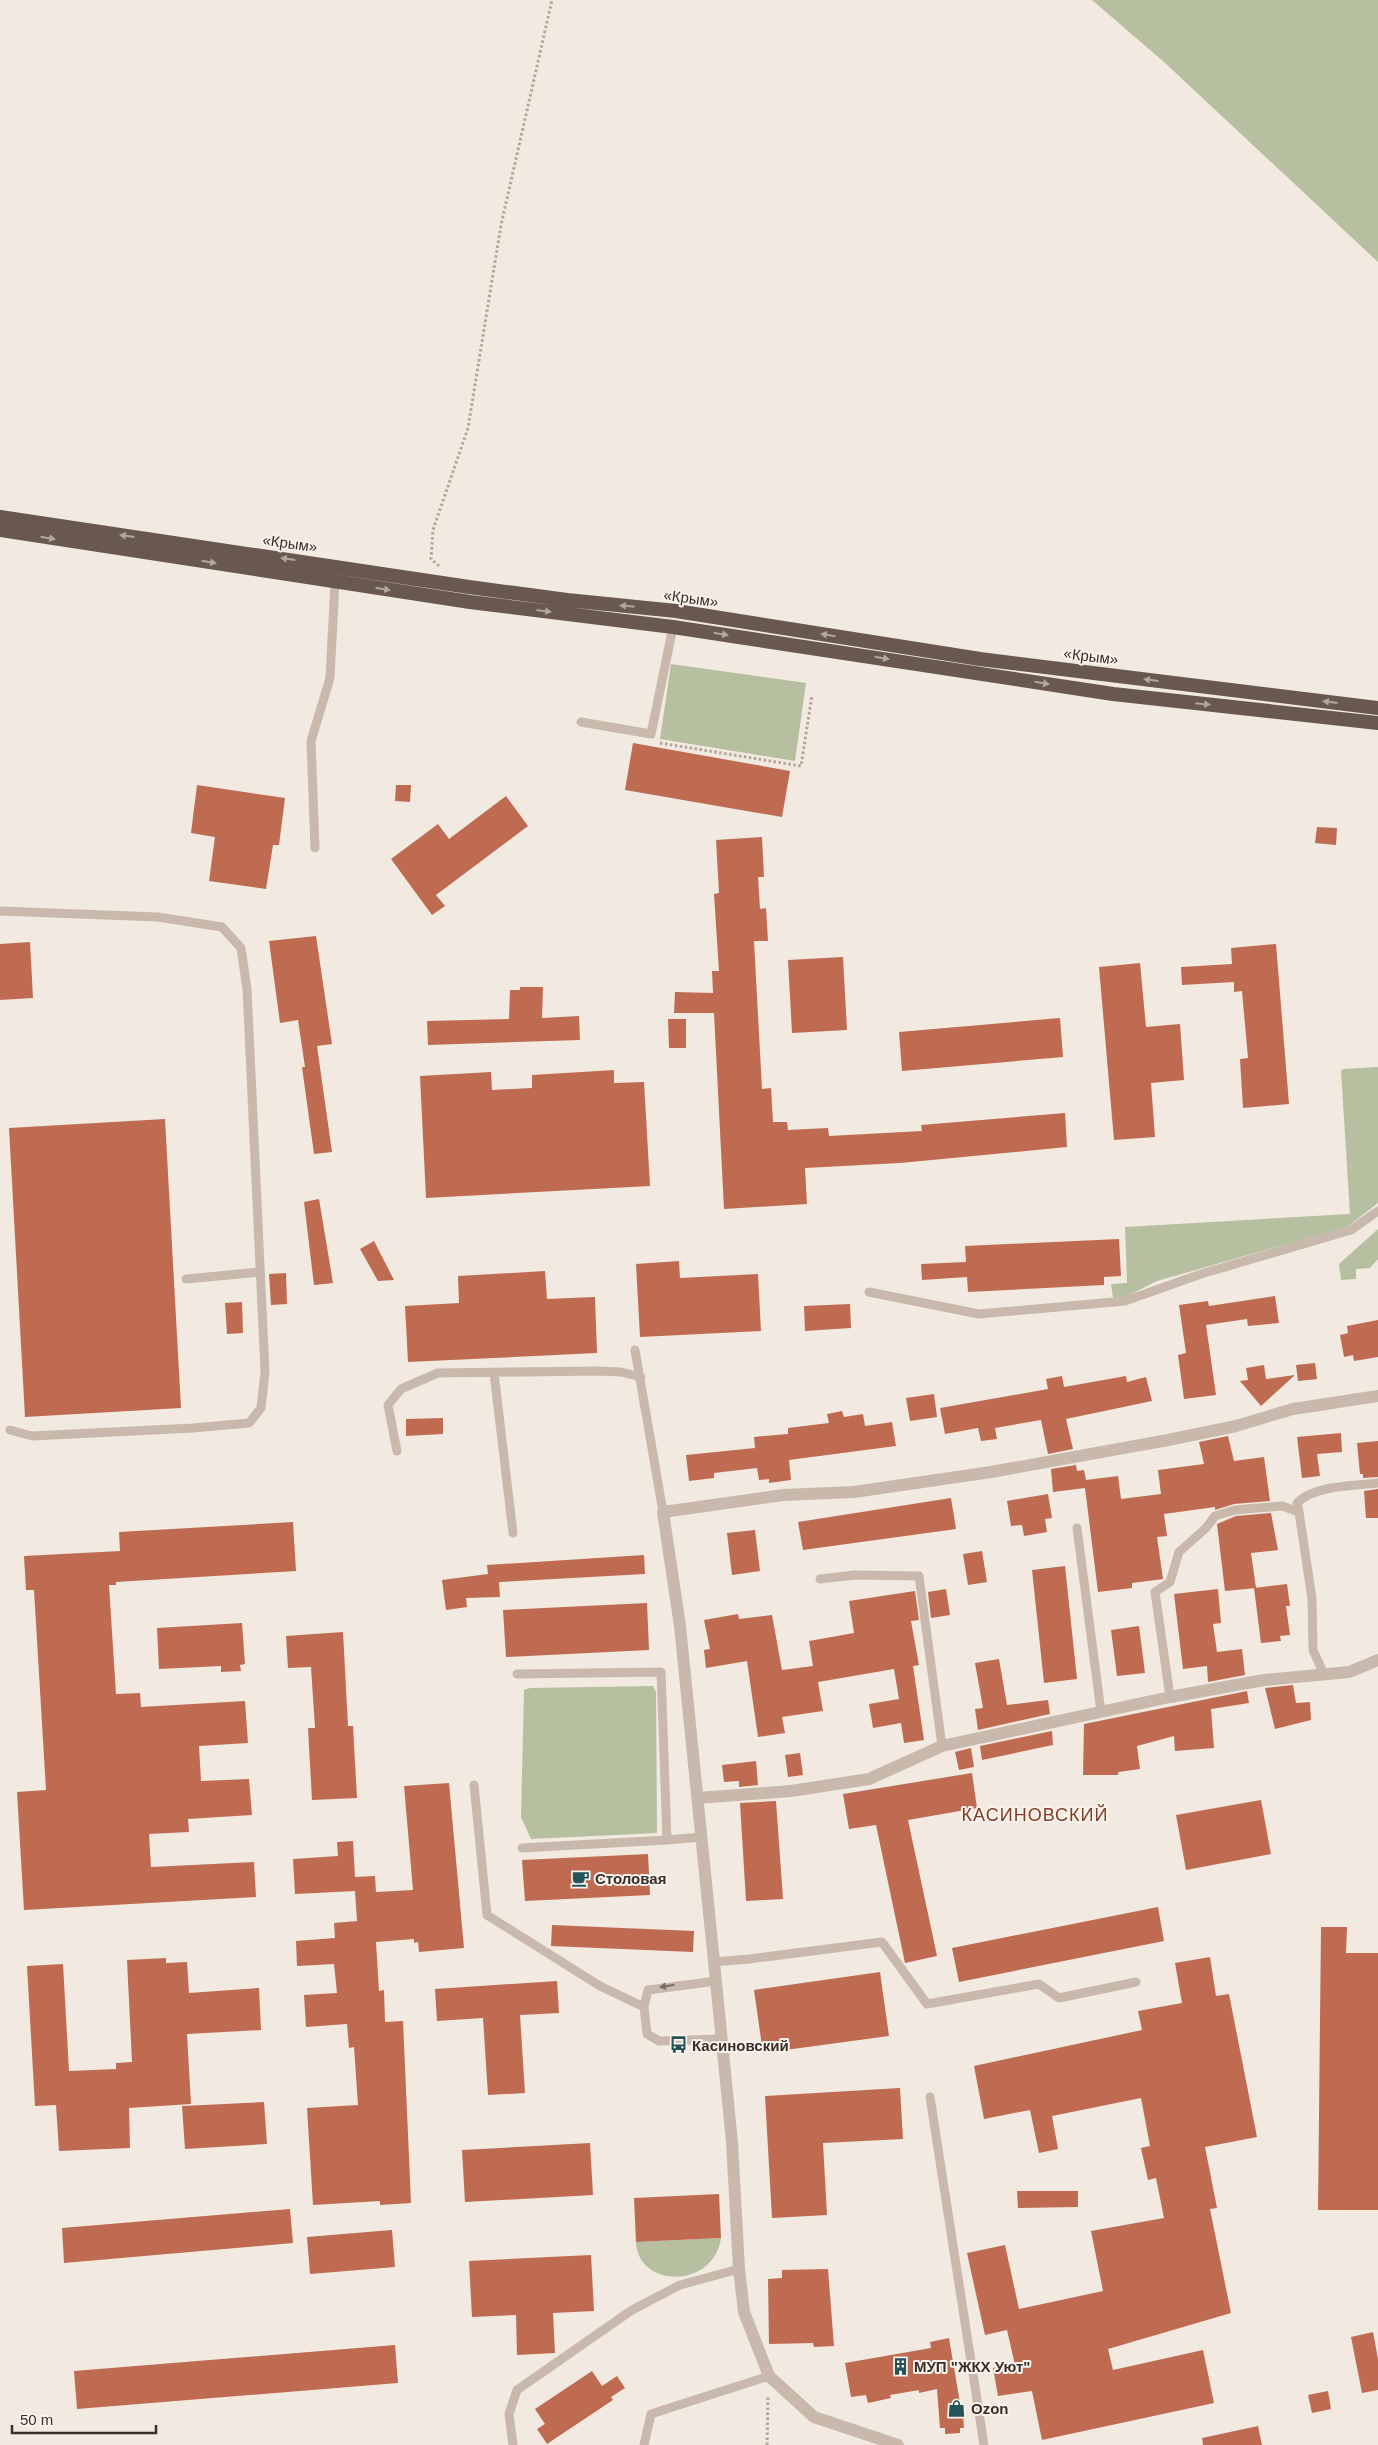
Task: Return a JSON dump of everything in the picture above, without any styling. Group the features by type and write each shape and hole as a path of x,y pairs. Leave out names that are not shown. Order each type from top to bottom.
{"highway":[{"name":"«Крым»","path":"0,517 479,588 676,611 980,659 1378,708"},
{"path":"0,530 470,602 673,626 1113,694 1378,723"}],"street":[{"path":"898,2445 814,2417 769,2376 744,2312 738,2269 732,2142 698,1798 680,1626 663,1512 783,1495 854,1492 991,1472 1236,1426 1293,1409 1378,1396"},
{"path":"698,1798 791,1791 869,1779 942,1746 1170,1697 1264,1680 1350,1672 1378,1660"}],"lane":[{"path":"316,848 311,741 330,678 335,582"},
{"path":"581,722 651,734 673,626"},
{"path":"0,911 158,917 222,927 241,948 247,989 264,1372 261,1408 249,1423 192,1428 32,1436 10,1430"},
{"path":"869,1292 979,1314 1125,1301 1201,1274 1351,1230 1378,1211"},
{"path":"186,1279 260,1272"},
{"path":"635,1350 663,1512"},
{"path":"397,1451 388,1405 401,1389 438,1373 598,1371 621,1372 641,1377"},
{"path":"494,1373 513,1534"},
{"path":"1324,1674 1313,1650 1312,1599 1297,1503 1304,1496 1330,1489 1378,1483"},
{"path":"1170,1697 1155,1592 1170,1582 1179,1552 1206,1528 1215,1516 1235,1510 1282,1506 1299,1512"},
{"path":"1077,1528 1101,1712"},
{"path":"820,1579 854,1575 919,1576 942,1746"},
{"path":"517,1674 661,1672 667,1840"},
{"path":"474,1785 487,1915 600,1986 644,2007"},
{"path":"522,1848 701,1837"},
{"path":"714,1962 882,1942 926,2004 1039,1984 1059,1998 1136,1982"},
{"path":"716,1980 648,1990 644,2007 647,2034 659,2041 721,2039"},
{"path":"930,2097 984,2445"},
{"path":"513,2445 509,2414 517,2390 632,2310 680,2286 738,2269"},
{"path":"644,2445 652,2414 769,2376"}],"path":[{"path":"446,570 431,560 433,530 468,428 501,225 552,0"},
{"path":"651,734 657,742 801,766 812,694"},
{"path":"767,2445 769,2376"}],"green space":[{"path":"1092,0 1378,0 1378,262 1164,62"},
{"path":"671,664 806,683 795,761 660,739"},
{"path":"1378,1067 1378,1203 1347,1227 1157,1281 1125,1297 1113,1298 1111,1284 1127,1283 1125,1227 1350,1214 1341,1071 1343,1069"},
{"path":"1378,1229 1378,1259 1370,1268 1356,1269 1356,1279 1341,1280 1339,1264"},
{"path":"653,1686 656,1692 657,1833 531,1839 521,1817 524,1690 530,1688"},
{"path":"721,2238 715,2255 705,2267 692,2274 677,2277 662,2275 649,2268 640,2257 636,2242"}],"building":[{"path":"633,743 790,771 782,817 625,790"},
{"path":"197,785 285,798 279,845 273,845 266,889 209,881 215,837 191,833"},
{"path":"396,785 411,785 410,802 395,801"},
{"path":"506,796 528,826 436,895 445,906 432,915 391,859 438,824 449,839"},
{"path":"1317,827 1337,828 1336,845 1315,843"},
{"path":"762,837 764,877 758,877 760,909 766,908 768,941 754,941 762,1089 771,1088 773,1122 787,1122 788,1130 828,1128 829,1136 922,1131 921,1125 1065,1113 1067,1147 900,1163 805,1168 807,1204 724,1209 714,1013 674,1013 675,992 713,993 712,971 719,971 714,894 719,893 716,840"},
{"path":"316,936 332,1044 317,1046 332,1152 314,1154 302,1067 305,1067 298,1020 280,1023 269,941"},
{"path":"30,942 33,998 0,1000 0,944"},
{"path":"1276,944 1289,1104 1243,1108 1240,1059 1248,1058 1242,991 1234,992 1234,982 1182,985 1181,967 1232,964 1231,948"},
{"path":"843,957 847,1030 792,1033 788,960"},
{"path":"1140,963 1146,1027 1180,1024 1184,1080 1151,1083 1155,1137 1114,1140 1099,967"},
{"path":"520,987 543,987 542,1018 579,1016 580,1040 428,1045 427,1021 509,1019 510,990 520,990"},
{"path":"1060,1018 1063,1057 902,1071 899,1032"},
{"path":"668,1019 686,1019 686,1048 669,1048"},
{"path":"614,1070 614,1083 644,1082 650,1186 426,1198 420,1076 491,1072 492,1090 532,1088 532,1075"},
{"path":"165,1119 181,1408 25,1417 9,1128"},
{"path":"319,1199 333,1283 314,1285 304,1202"},
{"path":"1119,1239 1121,1276 1104,1277 1104,1285 968,1292 967,1277 922,1280 921,1264 966,1262 965,1246"},
{"path":"374,1241 394,1280 378,1281 360,1249"},
{"path":"679,1261 680,1278 758,1274 761,1331 640,1337 636,1264"},
{"path":"545,1271 547,1299 595,1297 597,1353 408,1362 405,1306 459,1303 458,1276"},
{"path":"286,1273 287,1304 271,1305 269,1274"},
{"path":"1275,1296 1279,1323 1248,1326 1247,1319 1206,1325 1216,1395 1184,1399 1178,1355 1186,1353 1179,1305 1208,1301 1209,1306"},
{"path":"242,1302 243,1333 227,1334 225,1303"},
{"path":"850,1304 851,1328 805,1331 804,1306"},
{"path":"1378,1320 1378,1357 1354,1361 1353,1355 1344,1357 1340,1335 1348,1333 1347,1326"},
{"path":"1315,1363 1317,1379 1298,1381 1296,1365"},
{"path":"1264,1365 1266,1379 1295,1375 1261,1406 1240,1381 1248,1380 1246,1368"},
{"path":"1062,1376 1064,1387 1126,1376 1127,1382 1146,1377 1152,1401 1066,1419 1073,1449 1048,1454 1041,1420 995,1428 997,1439 981,1441 978,1428 945,1434 940,1408 1048,1389 1046,1379"},
{"path":"934,1394 937,1417 910,1421 906,1398"},
{"path":"842,1411 844,1417 863,1414 865,1426 892,1422 896,1446 789,1460 791,1480 769,1483 769,1479 759,1480 757,1468 714,1473 714,1478 689,1481 686,1455 755,1448 754,1437 788,1434 788,1428 829,1423 827,1414"},
{"path":"443,1418 443,1434 406,1436 406,1419"},
{"path":"1341,1433 1342,1452 1317,1454 1320,1476 1302,1478 1297,1437"},
{"path":"1228,1436 1234,1461 1264,1457 1270,1501 1234,1504 1215,1510 1215,1507 1164,1514 1167,1536 1157,1537 1163,1579 1132,1583 1132,1588 1098,1592 1085,1488 1053,1492 1051,1469 1076,1465 1077,1471 1084,1470 1086,1480 1118,1476 1121,1499 1161,1494 1158,1470 1204,1464 1199,1442"},
{"path":"1378,1441 1378,1477 1363,1478 1363,1474 1360,1474 1357,1443"},
{"path":"1378,1489 1378,1518 1366,1518 1364,1491"},
{"path":"1048,1494 1052,1518 1045,1519 1047,1532 1024,1536 1022,1525 1011,1526 1007,1501"},
{"path":"951,1498 956,1529 803,1550 798,1522"},
{"path":"1271,1513 1278,1550 1251,1553 1256,1588 1225,1591 1217,1524 1236,1516"},
{"path":"293,1522 296,1571 116,1582 116,1585 109,1585 116,1694 140,1693 141,1707 245,1701 248,1743 199,1746 201,1781 249,1779 252,1815 188,1819 189,1832 149,1834 151,1867 254,1862 256,1897 24,1910 17,1792 46,1790 34,1590 26,1590 24,1556 120,1551 119,1532"},
{"path":"755,1530 760,1571 732,1575 727,1533"},
{"path":"982,1551 987,1582 968,1585 963,1554"},
{"path":"644,1555 645,1574 499,1582 500,1597 466,1598 467,1607 446,1610 442,1580 488,1574 487,1565"},
{"path":"1065,1566 1077,1679 1044,1683 1032,1570"},
{"path":"1287,1584 1290,1606 1286,1606 1290,1635 1280,1636 1281,1641 1261,1643 1254,1588"},
{"path":"946,1589 950,1615 931,1618 928,1592"},
{"path":"1218,1589 1221,1623 1213,1624 1217,1652 1242,1649 1245,1675 1208,1682 1207,1666 1183,1669 1174,1594"},
{"path":"915,1591 919,1620 911,1621 919,1665 913,1666 924,1740 904,1743 901,1723 873,1728 869,1704 899,1699 894,1669 818,1682 823,1711 782,1717 785,1733 758,1737 747,1661 706,1668 704,1650 710,1649 704,1620 738,1614 739,1619 772,1615 782,1670 813,1666 809,1641 854,1633 849,1601"},
{"path":"647,1603 649,1650 506,1657 503,1610"},
{"path":"242,1623 245,1664 240,1665 241,1671 221,1672 221,1666 159,1669 157,1628"},
{"path":"1139,1626 1145,1673 1117,1676 1111,1630"},
{"path":"343,1632 348,1726 353,1726 357,1798 312,1800 308,1728 315,1728 311,1667 288,1668 286,1636"},
{"path":"999,1659 1007,1705 1048,1700 1050,1714 978,1730 975,1709 983,1708 975,1663"},
{"path":"1293,1685 1296,1703 1310,1702 1311,1720 1275,1729 1265,1688"},
{"path":"1247,1691 1249,1703 1211,1709 1214,1748 1175,1751 1174,1736 1137,1746 1140,1769 1118,1772 1118,1775 1083,1775 1084,1724"},
{"path":"1052,1731 1053,1745 982,1760 980,1746"},
{"path":"971,1748 974,1767 959,1770 955,1752"},
{"path":"800,1753 803,1775 788,1777 785,1755"},
{"path":"756,1761 758,1785 739,1787 739,1781 724,1782 722,1765"},
{"path":"972,1773 977,1808 908,1820 937,1956 905,1963 876,1825 849,1829 843,1794"},
{"path":"449,1783 464,1948 419,1952 418,1942 414,1943 414,1939 376,1942 379,1991 384,1990 385,2022 403,2021 411,2203 380,2205 380,2201 313,2205 307,2108 358,2105 354,2047 349,2048 347,2024 306,2027 304,1995 337,1993 334,1964 297,1966 296,1941 335,1938 334,1923 357,1921 355,1891 295,1894 293,1859 338,1856 337,1842 353,1841 355,1877 375,1876 376,1892 413,1890 404,1786"},
{"path":"1261,1800 1271,1854 1186,1870 1176,1815"},
{"path":"776,1801 783,1899 746,1901 740,1803"},
{"path":"648,1854 650,1895 525,1901 522,1860"},
{"path":"1158,1907 1164,1941 959,1982 952,1948"},
{"path":"552,1925 694,1931 693,1952 551,1946"},
{"path":"1321,1927 1347,1927 1346,1953 1378,1953 1378,2210 1318,2210"},
{"path":"1210,1957 1216,1996 1229,1994 1257,2137 1205,2147 1217,2208 1210,2209 1231,2313 1108,2349 1113,2370 1203,2350 1214,2403 1042,2440 1032,2391 998,2396 993,2368 1015,2365 1007,2330 985,2335 967,2253 1005,2245 1019,2309 1103,2291 1091,2231 1164,2218 1156,2178 1148,2180 1141,2148 1150,2146 1141,2098 1052,2116 1058,2149 1039,2153 1030,2110 984,2119 974,2066 1142,2030 1138,2011 1182,2003 1175,1963"},
{"path":"166,1958 166,1963 187,1962 189,1993 259,1988 261,2030 187,2034 191,2104 129,2108 130,2148 59,2151 56,2105 35,2106 27,1966 63,1964 69,2071 116,2069 116,2063 132,2062 127,1960"},
{"path":"880,1972 889,2036 763,2053 754,1990"},
{"path":"557,1981 559,2013 520,2015 525,2093 488,2095 483,2018 437,2021 435,1989"},
{"path":"900,2088 903,2139 823,2143 827,2215 772,2218 765,2096"},
{"path":"264,2102 267,2144 185,2149 182,2106"},
{"path":"590,2143 593,2195 465,2202 462,2150"},
{"path":"1017,2191 1078,2191 1078,2207 1018,2208"},
{"path":"719,2194 721,2238 636,2242 634,2198"},
{"path":"290,2209 293,2243 64,2263 62,2228"},
{"path":"392,2230 395,2267 310,2274 307,2237"},
{"path":"591,2255 594,2311 553,2313 555,2353 517,2355 516,2315 472,2317 469,2261"},
{"path":"828,2269 834,2346 814,2347 813,2343 769,2344 768,2279 782,2278 782,2270"},
{"path":"1373,2332 1378,2359 1378,2390 1362,2393 1351,2337"},
{"name":"МУП \"ЖКХ Уют\"","path":"949,2338 960,2403 962,2403 964,2428 960,2428 960,2433 945,2434 945,2428 940,2428 937,2389 919,2393 919,2390 890,2395 891,2398 868,2403 866,2395 851,2397 845,2363 931,2348 930,2342"},
{"path":"395,2345 398,2383 77,2409 74,2371"},
{"path":"592,2371 602,2386 617,2376 625,2388 611,2397 613,2400 547,2444 537,2429 545,2424 535,2409"},
{"path":"1328,2391 1331,2409 1312,2413 1308,2395"},
{"path":"1258,2426 1262,2445 1203,2445 1202,2438"}],"place":[{"name":"Столовая","path":"581,1878"},
{"name":"Касиновский","path":"678,2045"},
{"name":"МУП \"ЖКХ Уют\"","path":"900,2366"},
{"name":"Ozon","path":"957,2408"}],"district":[{"name":"КАСИНОВСКИЙ","path":"1035,1815"}]}
